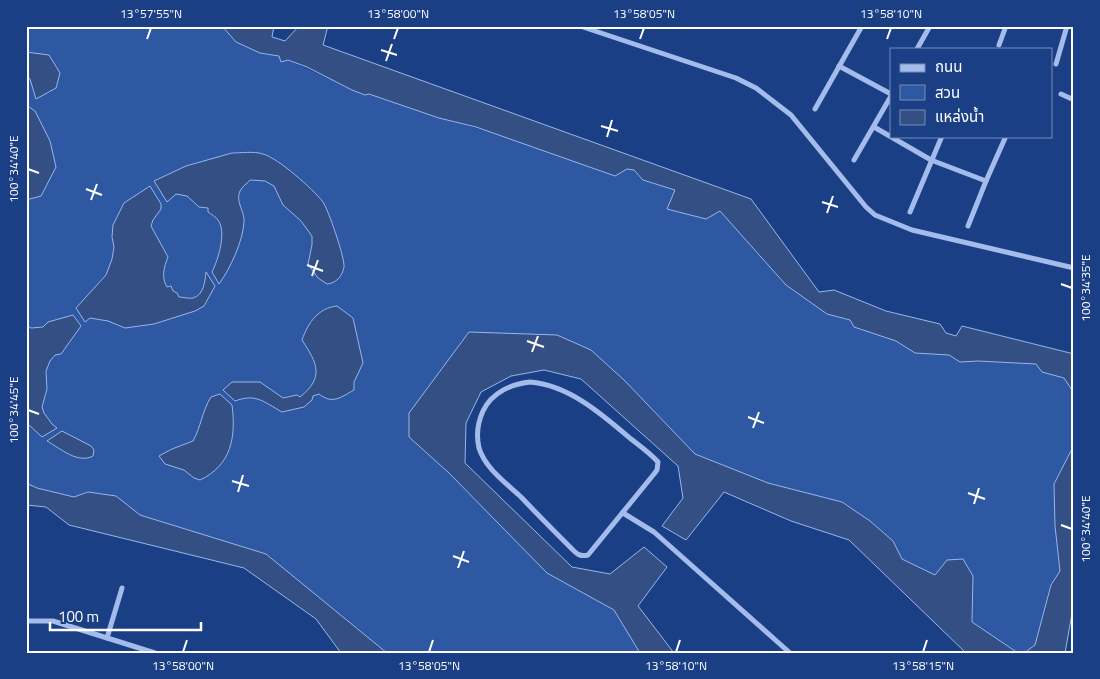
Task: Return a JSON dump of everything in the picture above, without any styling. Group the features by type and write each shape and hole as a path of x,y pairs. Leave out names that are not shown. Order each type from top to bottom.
{"street":[{"path":"580,26 736,78 756,88 791,115 866,207 875,215 912,230 1074,268"},
{"path":"814,110 862,26"},
{"path":"918,48 930,26"},
{"path":"1000,45 1006,26"},
{"path":"1056,64 1067,26"},
{"path":"839,66 890,94"},
{"path":"1061,94 1074,100"},
{"path":"854,160 890,97"},
{"path":"874,127 890,136"},
{"path":"893,138 931,160 986,181"},
{"path":"910,212 941,138"},
{"path":"968,226 1005,138"},
{"path":"540,383 556,388 605,416 658,462 657,470 623,513 588,555 578,554 490,468 484,458 477,436 479,422 489,400 505,389 518,384 540,383"},
{"path":"623,513 654,532 790,653"},
{"path":"107,638 122,588"},
{"path":"26,621 53,621 155,653"}],"green space":[{"path":"26,26 222,26 236,42 260,53 279,56 365,95 369,94 439,118 634,170 643,180 675,190 668,209 720,211 786,285 827,314 850,320 854,327 896,341 915,353 949,355 960,362 1036,364 1042,372 1064,378 1074,393 1074,445 1054,484 1055,526 1060,571 1051,585 1035,646 1024,653 1018,653 972,622 973,576 947,560 935,575 902,559 893,541 870,521 842,502 768,483 695,454 624,380 557,335 409,437 449,473 547,573 614,610 640,653 387,653 266,554 140,515 116,496 88,492 74,498 26,483"}],"water":[{"path":"222,26 274,26 272,37 285,41 299,26 328,26 323,45 751,199 819,292 834,290 886,311 940,324 946,333 956,336 962,326 1074,354 1074,393 1064,378 1042,372 1036,364 960,362 949,355 915,353 896,341 854,327 850,320 827,314 786,285 720,211 706,219 667,209 675,190 643,180 634,170 627,169 615,176 476,127 439,118 369,94 365,95 307,67 288,60 281,62 279,56 260,53 236,42"},
{"path":"26,52 49,55 60,73 56,88 36,99 30,79 26,77"},
{"path":"26,105 35,111 50,141 56,167 41,196 26,200"},
{"path":"232,153 263,154 277,161 312,190 323,202 336,234 344,262 342,274 336,281 327,284 318,278 308,264 312,236 301,221 283,205 274,186 265,181 250,180 242,188 239,196 244,222 239,246 219,284 212,272 222,239 221,225 218,220 208,212 208,208 199,207 187,196 176,194 167,202 154,181 186,166"},
{"path":"150,186 161,204 161,209 151,226 168,257 164,272 164,280 167,287 171,286 179,297 193,298 202,291 206,272 215,286 204,306 195,311 154,324 125,328 108,321 90,318 85,322 76,308 106,275 114,247 112,237 113,225 124,203"},
{"path":"337,306 353,318 363,363 354,382 354,390 337,399 329,399 319,394 313,396 312,400 304,407 282,412 254,398 235,401 223,390 232,382 260,382 283,398 297,395 300,397 308,390 316,376 315,363 302,340 304,334 319,313 330,307"},
{"path":"73,315 81,326 61,354 55,355 50,361 46,371 47,389 42,407 44,413 57,428 42,437 28,424 26,418 26,325 31,328 43,327 48,322"},
{"path":"469,332 557,335 591,350 624,380 695,454 768,483 842,502 870,521 893,541 902,559 935,575 947,560 963,559 973,576 972,622 1018,653 966,653 849,540 791,521 724,492 686,540 662,526 683,498 678,466 581,379 544,370 511,376 481,392 466,423 465,463 572,567 610,574 644,547 667,567 638,606 674,653 640,653 614,610 547,573 449,473 409,437 409,413"},
{"path":"220,394 232,405 233,428 230,448 219,466 211,474 200,480 184,470 165,464 159,456 193,441 211,397"},
{"path":"62,431 91,446 94,450 93,456 87,458 76,457 47,441"},
{"path":"1074,445 1074,602 1065,653 1024,653 1035,645 1051,585 1060,571 1055,526 1054,484"},
{"path":"26,483 37,488 74,497 88,492 116,496 140,515 266,554 387,653 341,653 316,619 244,568 69,525 46,507 26,505"}]}
